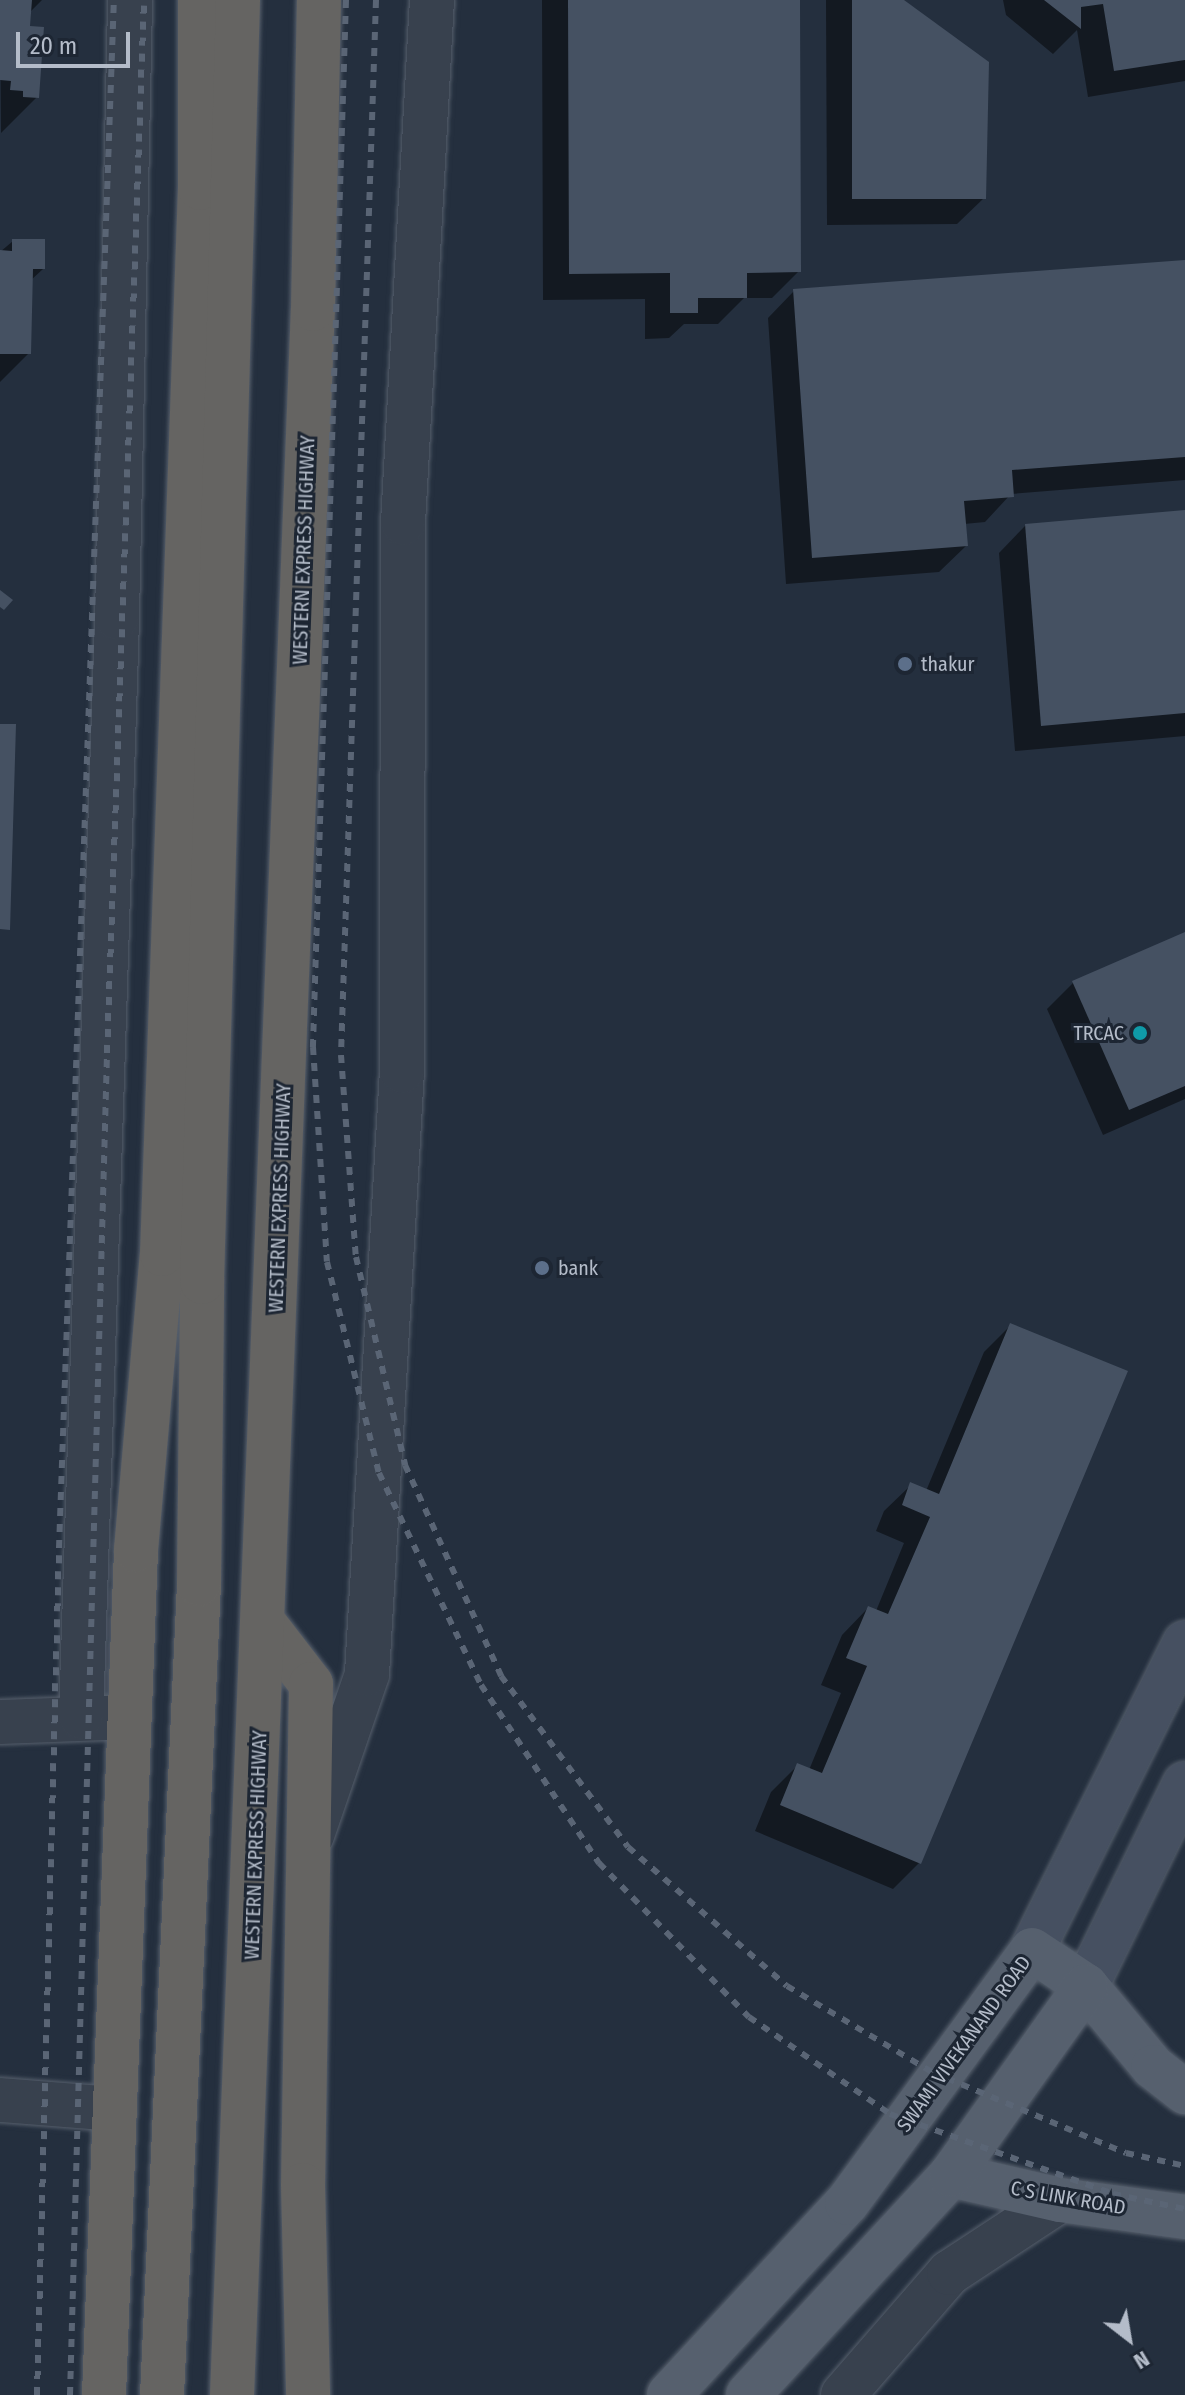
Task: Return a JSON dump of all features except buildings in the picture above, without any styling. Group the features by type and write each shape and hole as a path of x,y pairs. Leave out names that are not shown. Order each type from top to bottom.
{"highway":[{"name":"WESTERN EXPRESS HIGHWAY","path":"232,2395 313,325 319,0"},
{"path":"317,53 336,0"},
{"path":"162,2395 194,1655 227,4"},
{"path":"104,2395 136,1550 162,1254 200,188 227,4"},
{"path":"264,1623 311,1684 303,2185 308,2395"},
{"path":"129,1717 194,1655"}],"main road":[{"name":"SWAMI VIVEKANAND ROAD","path":"669,2395 847,2203 1032,1950 1185,1643"},
{"path":"748,2395 951,2175 1086,1986 1185,1784"},
{"path":"1032,1950 1086,1986 1153,2067 1185,2092"},
{"name":"C S LINK ROAD","path":"951,2175 1060,2200 1185,2217"}],"street":[{"path":"81,1717 117,618 130,0"},
{"path":"310,1840 367,1674 402,1071 403,523 432,0"},
{"path":"0,1722 129,1717"},
{"path":"0,2100 114,2109"},
{"path":"843,2395 949,2273 1060,2200"}],"railway":[{"path":"37,2395 59,1548 114,0"},
{"path":"70,2395 107,1053 144,0"},
{"path":"346,0 313,1047 327,1262 379,1473 481,1685 599,1863 749,2017 890,2114 1113,2194 1185,2209"},
{"path":"376,0 341,1055 356,1257 405,1465 501,1676 628,1847 787,1986 932,2072 1126,2153 1185,2166"}],"place":[{"name":"thakur","path":"905,664"},
{"name":"TRCAC","path":"1140,1033"},
{"name":"bank","path":"542,1268"}]}
